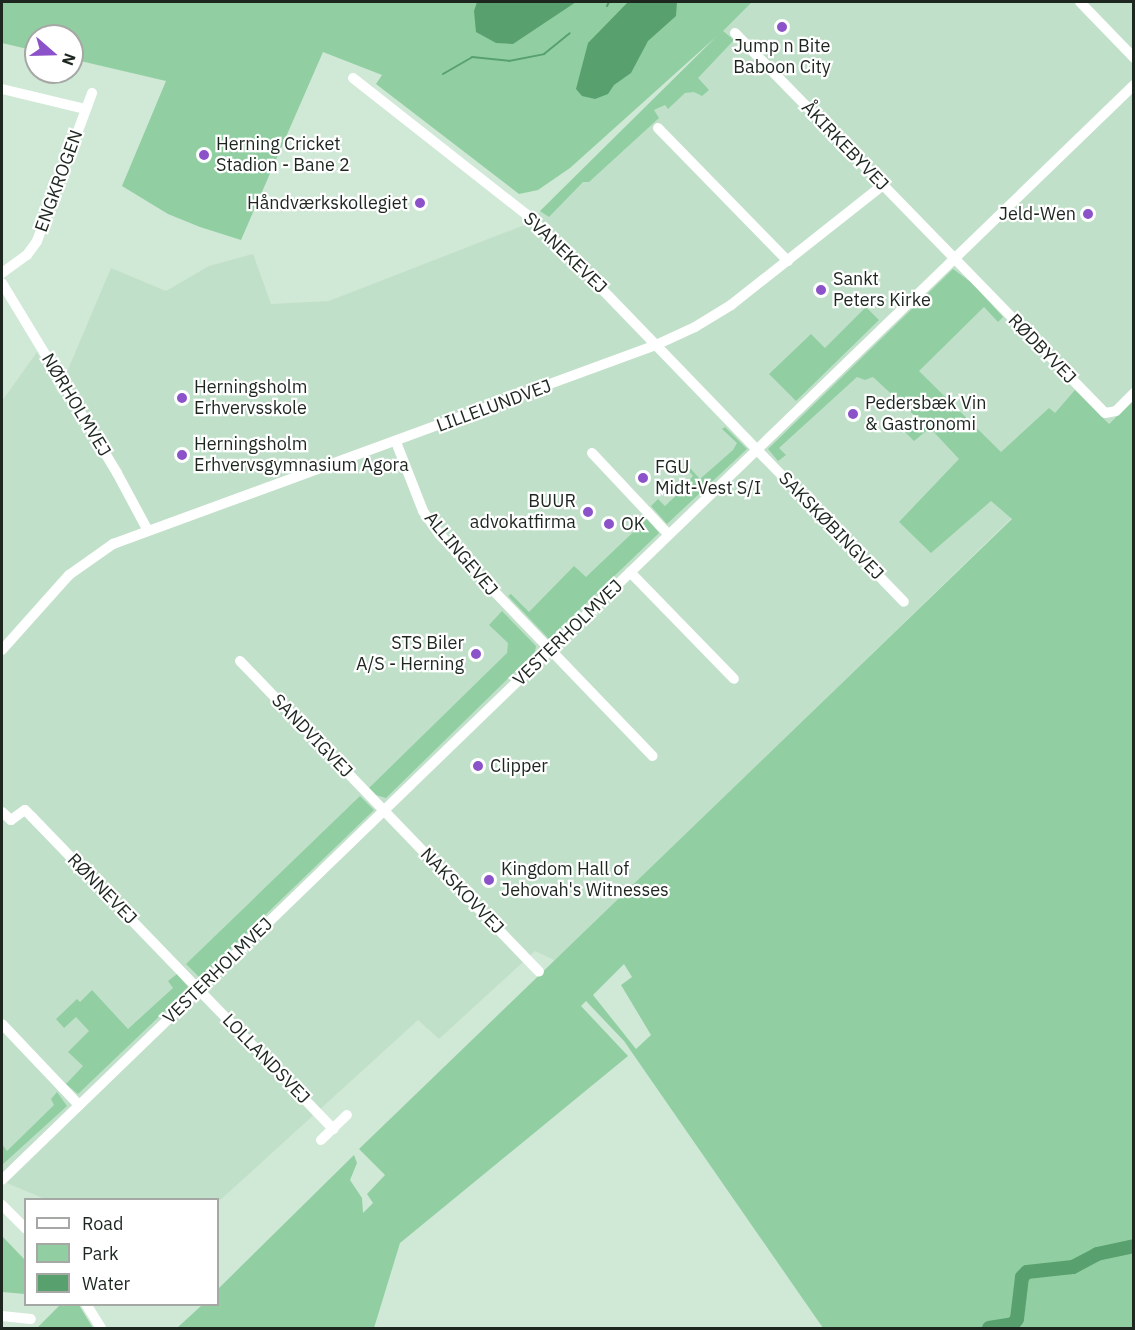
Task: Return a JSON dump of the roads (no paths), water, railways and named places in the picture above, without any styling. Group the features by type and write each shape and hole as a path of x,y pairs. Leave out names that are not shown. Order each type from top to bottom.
{"street":[{"path":"1080,2 1134,58"},
{"name":"ÅKIRKEBYVEJ","path":"735,33 954,258"},
{"name":"SVANEKEVEJ","path":"353,78 526,214 757,450"},
{"name":"VESTERHOLMVEJ","path":"2,1180 1134,85"},
{"name":"ENGKROGEN","path":"2,89 85,109"},
{"name":"ENGKROGEN","path":"2,273 27,255 37,241 92,93"},
{"path":"658,128 788,261"},
{"name":"LILLELUNDVEJ","path":"2,650 83,564 113,544 147,529 396,442 656,345 695,327 731,305 883,185"},
{"name":"RØDBYVEJ","path":"954,258 1106,413 1116,411 1134,393"},
{"name":"NØRHOLMVEJ","path":"2,283 117,473 147,529"},
{"name":"ALLINGEVEJ","path":"396,442 423,511 439,534 653,756"},
{"name":"SAKSKØBINGVEJ","path":"757,450 904,602"},
{"path":"592,453 669,535"},
{"path":"630,572 734,679"},
{"name":"SANDVIGVEJ","path":"240,661 384,810"},
{"name":"RØNNEVEJ","path":"2,812 11,820 25,810 199,989"},
{"name":"NAKSKOVVEJ","path":"384,810 539,972"},
{"name":"LOLLANDSVEJ","path":"199,989 333,1129"},
{"path":"2,1024 80,1105"},
{"path":"321,1140 347,1115"},
{"path":"2,1206 24,1227"},
{"path":"87,1306 101,1329"},
{"path":"2,1316 31,1319"}],"water":[{"path":"477,2 576,2 513,44 496,43 476,32 474,11"},
{"path":"628,2 677,2 676,16 648,41 631,73 614,85 608,94 595,99 582,96 576,89 588,43"}],"waterway":[{"path":"607,6 609,2"},
{"path":"443,74 472,57 509,61 544,54 570,33"},
{"path":"989,1328 1013,1324 1017,1319 1022,1277 1027,1272 1073,1267 1097,1254 1134,1246"}],"place":[{"name":"Jump n Bite Baboon City","path":"782,27"},
{"name":"Herning Cricket Stadion - Bane 2","path":"204,155"},
{"name":"Håndværkskollegiet","path":"420,203"},
{"name":"Jeld-Wen","path":"1088,214"},
{"name":"Sankt Peters Kirke","path":"821,290"},
{"name":"Herningsholm Erhvervsskole","path":"182,398"},
{"name":"Pedersbæk Vin & Gastronomi","path":"853,414"},
{"name":"Herningsholm Erhvervsgymnasium Agora","path":"182,455"},
{"name":"FGU Midt-Vest S/I","path":"643,478"},
{"name":"BUUR advokatfirma","path":"588,512"},
{"name":"OK","path":"609,524"},
{"name":"STS Biler A/S - Herning","path":"476,654"},
{"name":"Clipper","path":"478,766"},
{"name":"Kingdom Hall of Jehovah's Witnesses","path":"489,880"}]}
